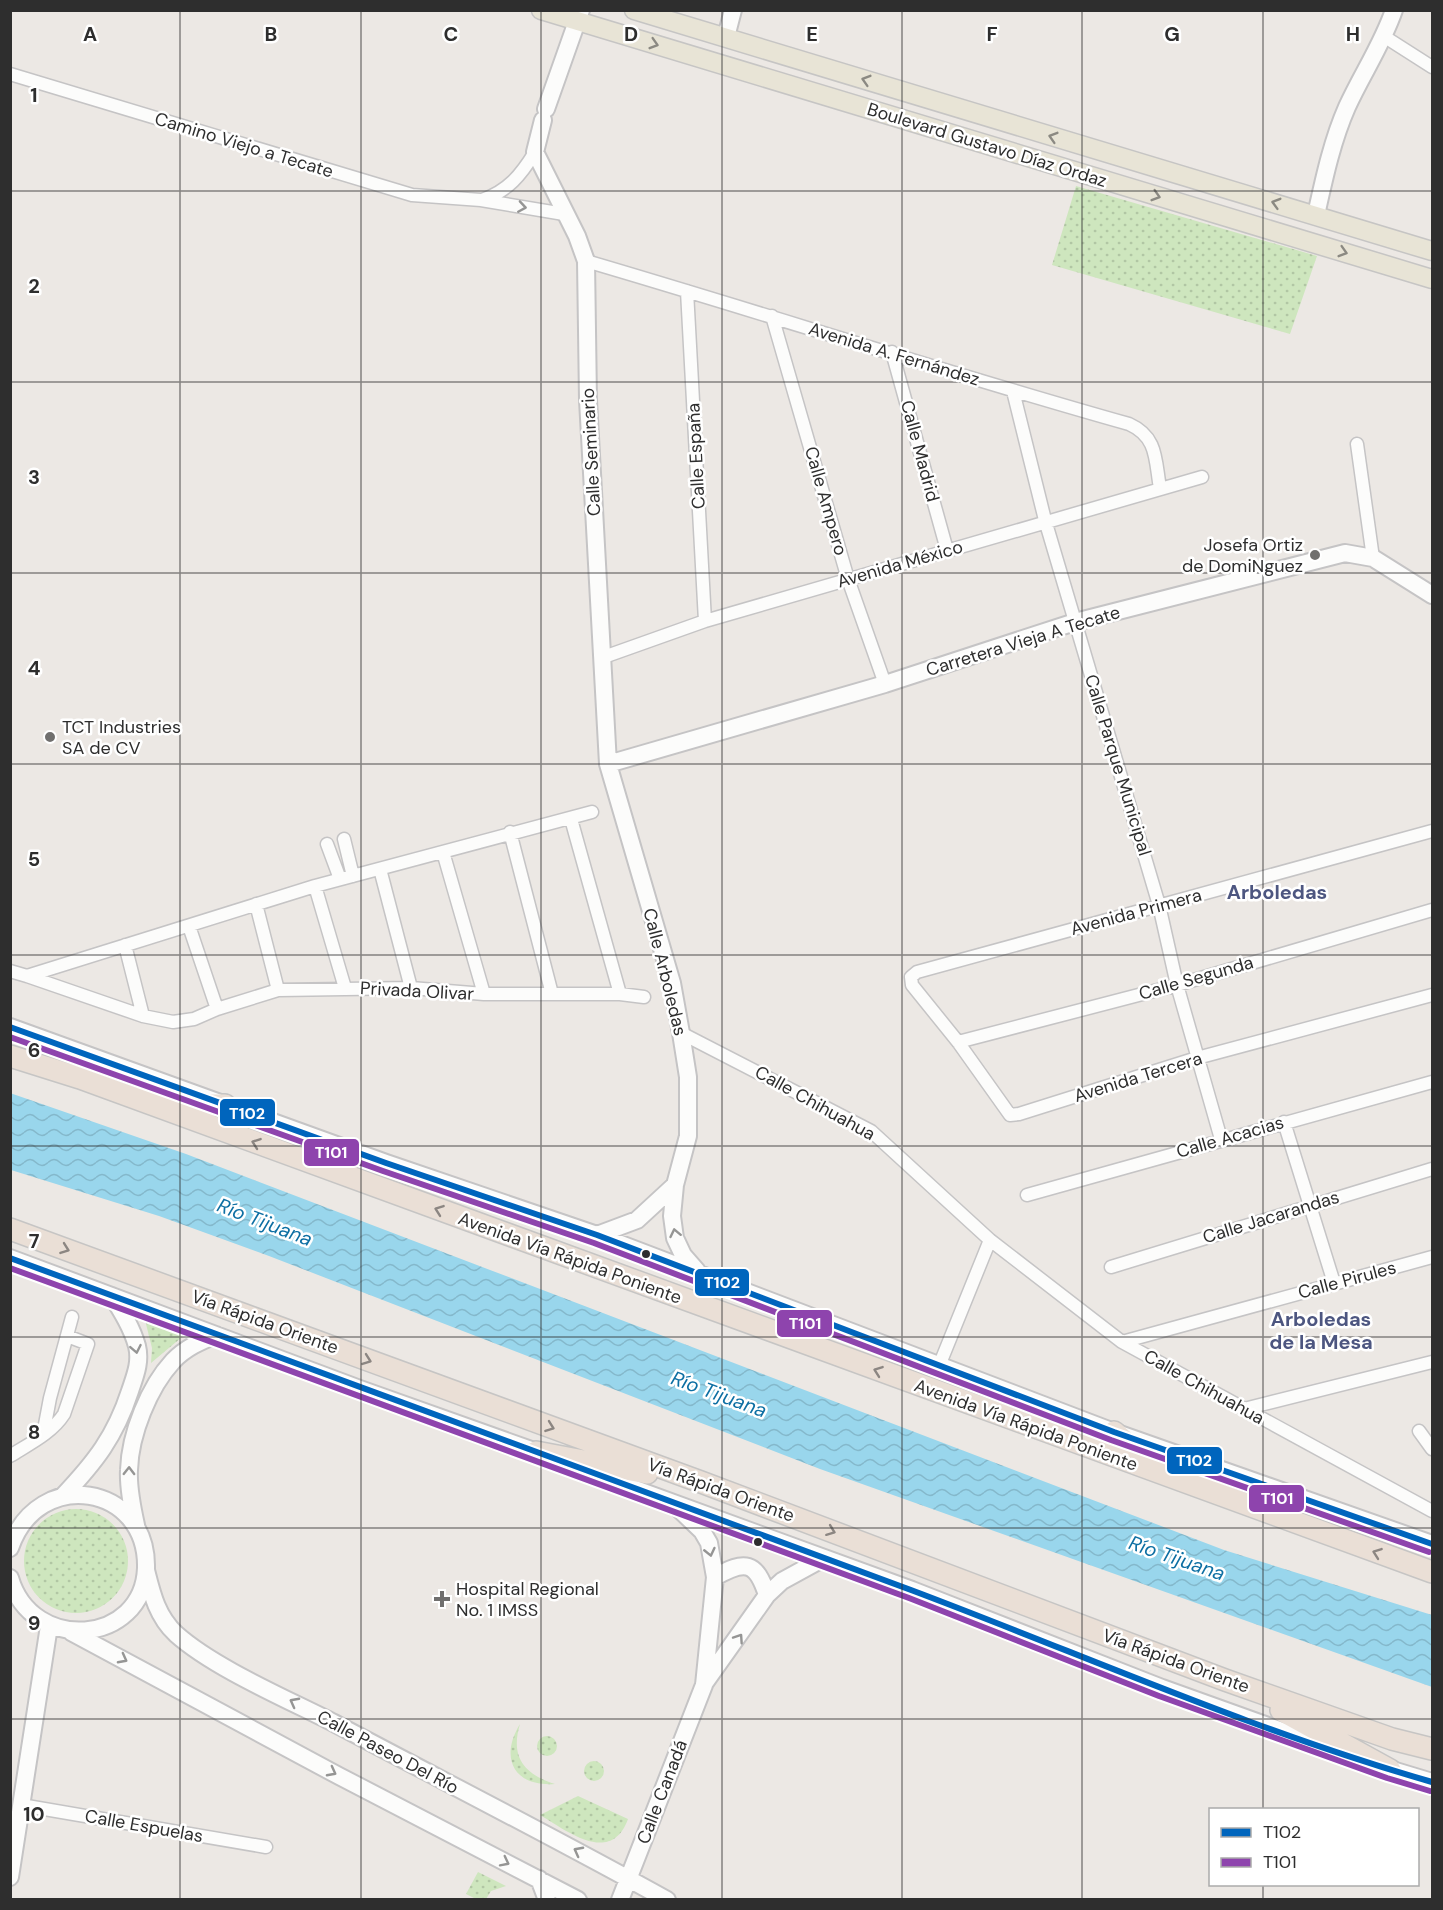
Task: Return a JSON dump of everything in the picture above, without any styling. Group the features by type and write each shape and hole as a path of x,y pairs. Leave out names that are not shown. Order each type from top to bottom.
{"highway":[{"name":"Avenida Vía Rápida Poniente","path":"15,1055 1432,1572"},
{"path":"80,1078 99,1077 205,1105 225,1105"},
{"name":"Vía Rápida Oriente","path":"10,1229 700,1482 1225,1680 1392,1739 1432,1749"},
{"path":"1114,1432 1130,1446 1256,1503 1267,1513"},
{"path":"536,1452 700,1482"},
{"path":"1225,1680 1390,1770"}],"main road":[{"name":"Boulevard Gustavo Díaz Ordaz","path":"541,10 579,16 1100,179 1432,279"},
{"name":"Boulevard Gustavo Díaz Ordaz","path":"634,10 1432,251"},
{"path":"726,37 733,10"},
{"path":"1316,215 1328,163 1347,108 1385,37 1394,10"},
{"path":"535,152 544,115 579,16"},
{"name":"Calle Seminario","path":"535,152 577,236 586,261 588,400 608,764"},
{"path":"1100,179 1109,154"},
{"name":"Carretera Vieja A Tecate","path":"608,764 885,684 1076,622 1345,553 1373,558 1432,595"},
{"name":"Calle Arboledas","path":"608,764 672,983 681,1033 688,1077 688,1136 675,1185 672,1216 675,1238 683,1255 699,1274"},
{"path":"10,1027 597,1235 1114,1432 1432,1544"},
{"path":"597,1235 637,1220 675,1185"},
{"path":"10,1257 676,1506 912,1590 1162,1688 1390,1770 1432,1782"},
{"path":"63,1496 102,1452 115,1432 138,1364 137,1347 127,1318 112,1296"},
{"name":"Calle Paseo Del Río","path":"216,1335 194,1344 174,1359 162,1375 131,1447 128,1471 137,1528 144,1548 146,1570 155,1602 163,1619 188,1643 268,1689 667,1899"},
{"path":"10,1527 44,1503 63,1496 80,1494 113,1504 137,1528"},
{"name":"Calle Canadá","path":"676,1506 702,1531 709,1544 715,1577 704,1684"},
{"path":"10,1548 27,1516"},
{"name":"Calle Canadá","path":"620,1899 630,1879 704,1684 767,1595 782,1581 824,1558"},
{"path":"715,1577 735,1566 749,1566 757,1571 767,1595"},
{"path":"71,1632 93,1630 112,1622 129,1608 140,1590 146,1570"},
{"path":"10,1578 14,1592 25,1609"},
{"path":"10,1599 49,1626 71,1632 349,1781 578,1899"},
{"path":"10,1877 49,1626"},
{"path":"539,1879 547,1899"}],"street":[{"path":"1385,37 1432,67"},
{"name":"Camino Viejo a Tecate","path":"10,74 412,195 481,200 564,214"},
{"path":"481,200 498,194 513,183 535,152"},
{"name":"Avenida A. Fernández","path":"586,261 892,352 1013,392 1129,424 1143,431 1151,441 1161,488"},
{"name":"Calle España","path":"687,291 705,621"},
{"name":"Calle Ampero","path":"772,316 848,579 885,684"},
{"name":"Calle Madrid","path":"892,352 947,550"},
{"name":"Calle Parque Municipal","path":"1013,392 1046,520 1159,905 1177,985 1221,1139"},
{"path":"1357,444 1373,558"},
{"name":"Avenida México","path":"601,658 705,621 1046,520 1202,477"},
{"path":"27,976 315,886 510,832 571,819 592,812"},
{"path":"571,819 620,994"},
{"name":"Avenida Primera","path":"911,977 917,972 1432,831"},
{"path":"510,832 552,994"},
{"path":"344,839 353,876"},
{"path":"327,844 340,879"},
{"path":"443,852 484,994"},
{"path":"333,859 347,854"},
{"path":"380,869 411,988"},
{"path":"315,886 345,988"},
{"path":"256,904 278,990"},
{"name":"Calle Segunda","path":"958,1042 1177,985 1432,910"},
{"path":"189,926 217,1009"},
{"path":"125,945 143,1016"},
{"name":"Privada Olivar","path":"10,971 143,1016 173,1022 194,1019 217,1009 278,990 411,988 484,994 620,994 644,997"},
{"name":"Avenida Tercera","path":"911,977 912,985 958,1042 1010,1115 1197,1058 1432,995"},
{"name":"Calle Chihuahua","path":"681,1033 870,1131 990,1240 1122,1342 1432,1511"},
{"name":"Calle Acacias","path":"1027,1195 1221,1139 1432,1082"},
{"path":"1284,1122 1334,1283"},
{"name":"Calle Jacarandas","path":"1111,1267 1311,1204 1432,1169"},
{"path":"939,1366 990,1240"},
{"name":"Calle Pirules","path":"1122,1342 1432,1257"},
{"path":"43,1435 45,1414 72,1317"},
{"path":"10,1456 59,1423 64,1414 88,1344 67,1336"},
{"path":"1244,1409 1432,1362"},
{"path":"1419,1431 1432,1449"},
{"name":"Calle Espuelas","path":"21,1805 266,1847"}],"green space":[{"path":"1076,186 1317,256 1290,334 1052,265"},
{"path":"144,1316 188,1332 151,1363 152,1348"},
{"path":"76,1509 96,1513 113,1524 124,1541 128,1561 124,1581 113,1598 96,1609 76,1613 56,1609 39,1598 28,1581 24,1561 28,1541 39,1524 56,1513"},
{"path":"520,1724 517,1746 522,1763 535,1775 555,1784 529,1781 514,1768 511,1748"},
{"path":"547,1736 554,1739 557,1746 554,1753 547,1756 540,1753 537,1746 540,1739"},
{"path":"594,1761 601,1764 604,1771 601,1778 594,1781 587,1778 584,1771 587,1764"},
{"path":"578,1796 628,1819 620,1833 611,1840 600,1843 588,1841 540,1815"},
{"path":"478,1872 506,1886 491,1891 486,1899 476,1899 466,1894"}],"water":[{"name":"Río Tijuana","path":"10,1093 186,1154 1224,1550 1432,1615 1432,1687 820,1469 269,1256 159,1216 11,1170"}],"transit line":[{"name":"T102","path":"10,1027 386,1163 597,1235 1114,1432 1432,1544"},
{"name":"T101","path":"10,1037 383,1171 594,1243 1111,1440 1429,1552"},
{"name":"T102","path":"10,1258 798,1548 1300,1740 1432,1782"},
{"name":"T101","path":"10,1268 909,1598 1159,1696 1387,1778 1430,1791"}],"place":[{"name":"Josefa Ortiz de DomiNguez","path":"1315,555"},
{"name":"TCT Industries SA de CV","path":"50,737"},
{"name":"Hospital Regional No. 1 IMSS","path":"442,1599"}],"district":[{"name":"Arboledas","path":"1277,892"},
{"name":"Arboledas de la Mesa","path":"1321,1330"}]}
